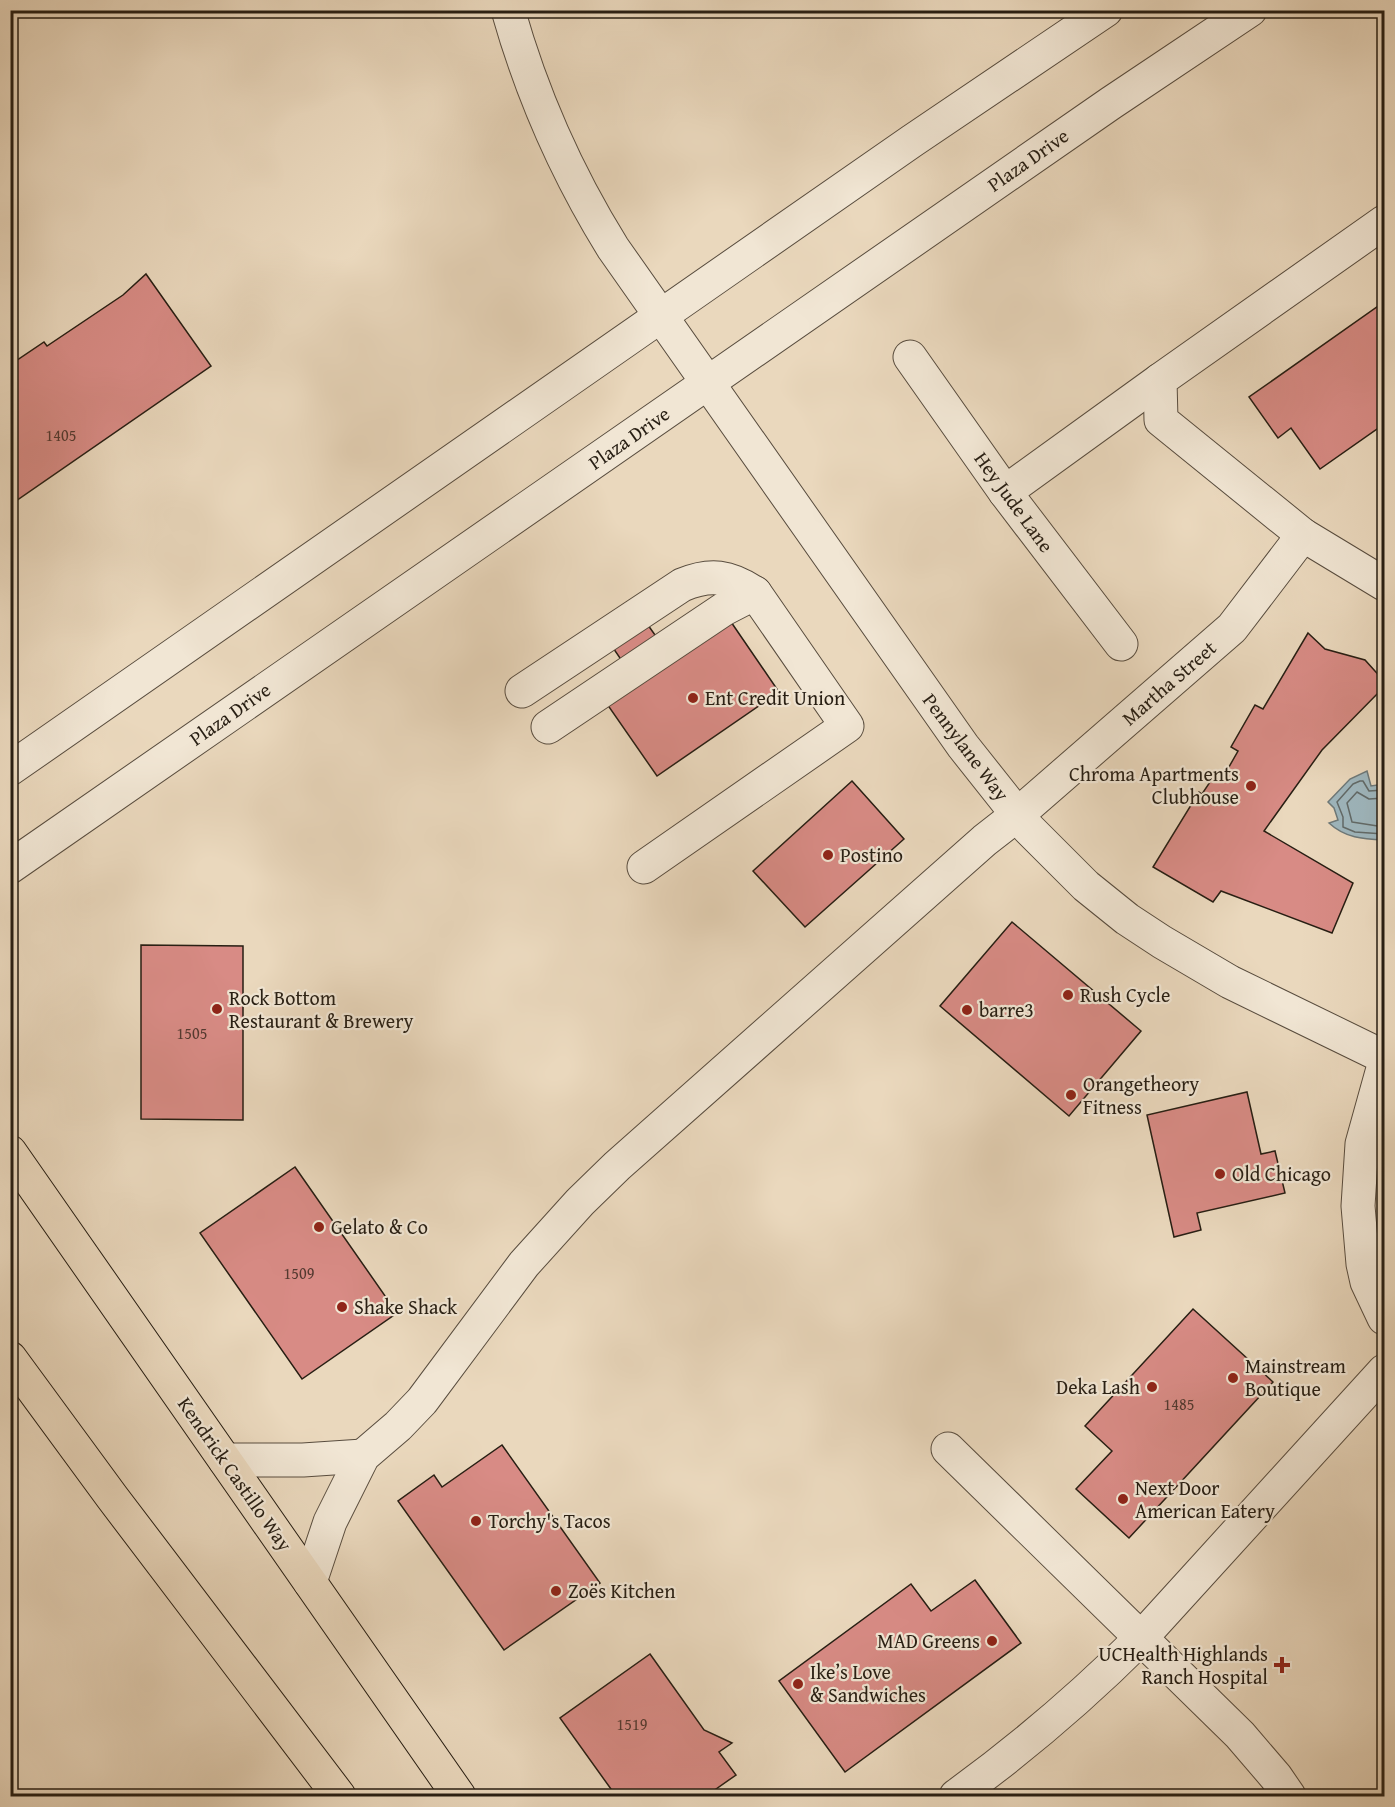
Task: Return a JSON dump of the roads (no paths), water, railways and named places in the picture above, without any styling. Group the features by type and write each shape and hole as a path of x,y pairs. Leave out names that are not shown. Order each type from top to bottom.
{"main road":[{"name":"Kendrick Castillo Way","path":"10,1152 459,1797"},
{"path":"10,1358 339,1797"}],"street":[{"name":"Pennylane Way","path":"508,10 537,100 575,184 613,248 963,746 1017,815 1073,874 1127,919 1230,982 1384,1057"},
{"path":"10,769 922,135 1106,10"},
{"name":"Plaza Drive","path":"10,867 1110,103 1250,10"},
{"path":"1005,492 1384,222"},
{"name":"Hey Jude Lane","path":"910,357 1005,492 1121,644"},
{"path":"1160,380 1161,420 1303,535 1384,584"},
{"name":"Martha Street","path":"363,1456 398,1426 422,1401 524,1264 601,1180 985,840 1017,815 1232,628 1303,535"},
{"path":"644,867 847,726 748,589 724,578 699,578 682,585 535,710 724,609 748,589"},
{"path":"1384,1065 1362,1144 1358,1206 1359,1236 1367,1282 1384,1318"},
{"path":"956,1797 1056,1718 1141,1638 1384,1371"},
{"path":"948,1449 1240,1735 1290,1797"},
{"path":"225,1460 303,1460 363,1456"},
{"path":"310,1582 337,1504 363,1456"}],"water":[{"path":"1367,771 1371,786 1384,784 1384,840 1348,835 1329,823 1338,820 1334,808 1328,802 1350,779"}],"place":[{"name":"Ent Credit Union","path":"693,698"},
{"name":"Chroma Apartments Clubhouse","path":"1251,786"},
{"name":"Postino","path":"828,855"},
{"name":"Rush Cycle","path":"1068,995"},
{"name":"Rock Bottom Restaurant & Brewery","path":"217,1009"},
{"name":"barre3","path":"967,1010"},
{"name":"Orangetheory Fitness","path":"1071,1095"},
{"name":"Old Chicago","path":"1220,1174"},
{"name":"Gelato & Co","path":"319,1227"},
{"name":"Shake Shack","path":"342,1307"},
{"name":"Mainstream Boutique","path":"1233,1378"},
{"name":"Deka Lash","path":"1152,1387"},
{"name":"Next Door American Eatery","path":"1123,1499"},
{"name":"Torchy's Tacos","path":"476,1521"},
{"name":"Zoës Kitchen","path":"556,1591"},
{"name":"MAD Greens","path":"992,1641"},
{"name":"UCHealth Highlands Ranch Hospital","path":"1282,1665"},
{"name":"Ike’s Love & Sandwiches","path":"798,1684"}]}
